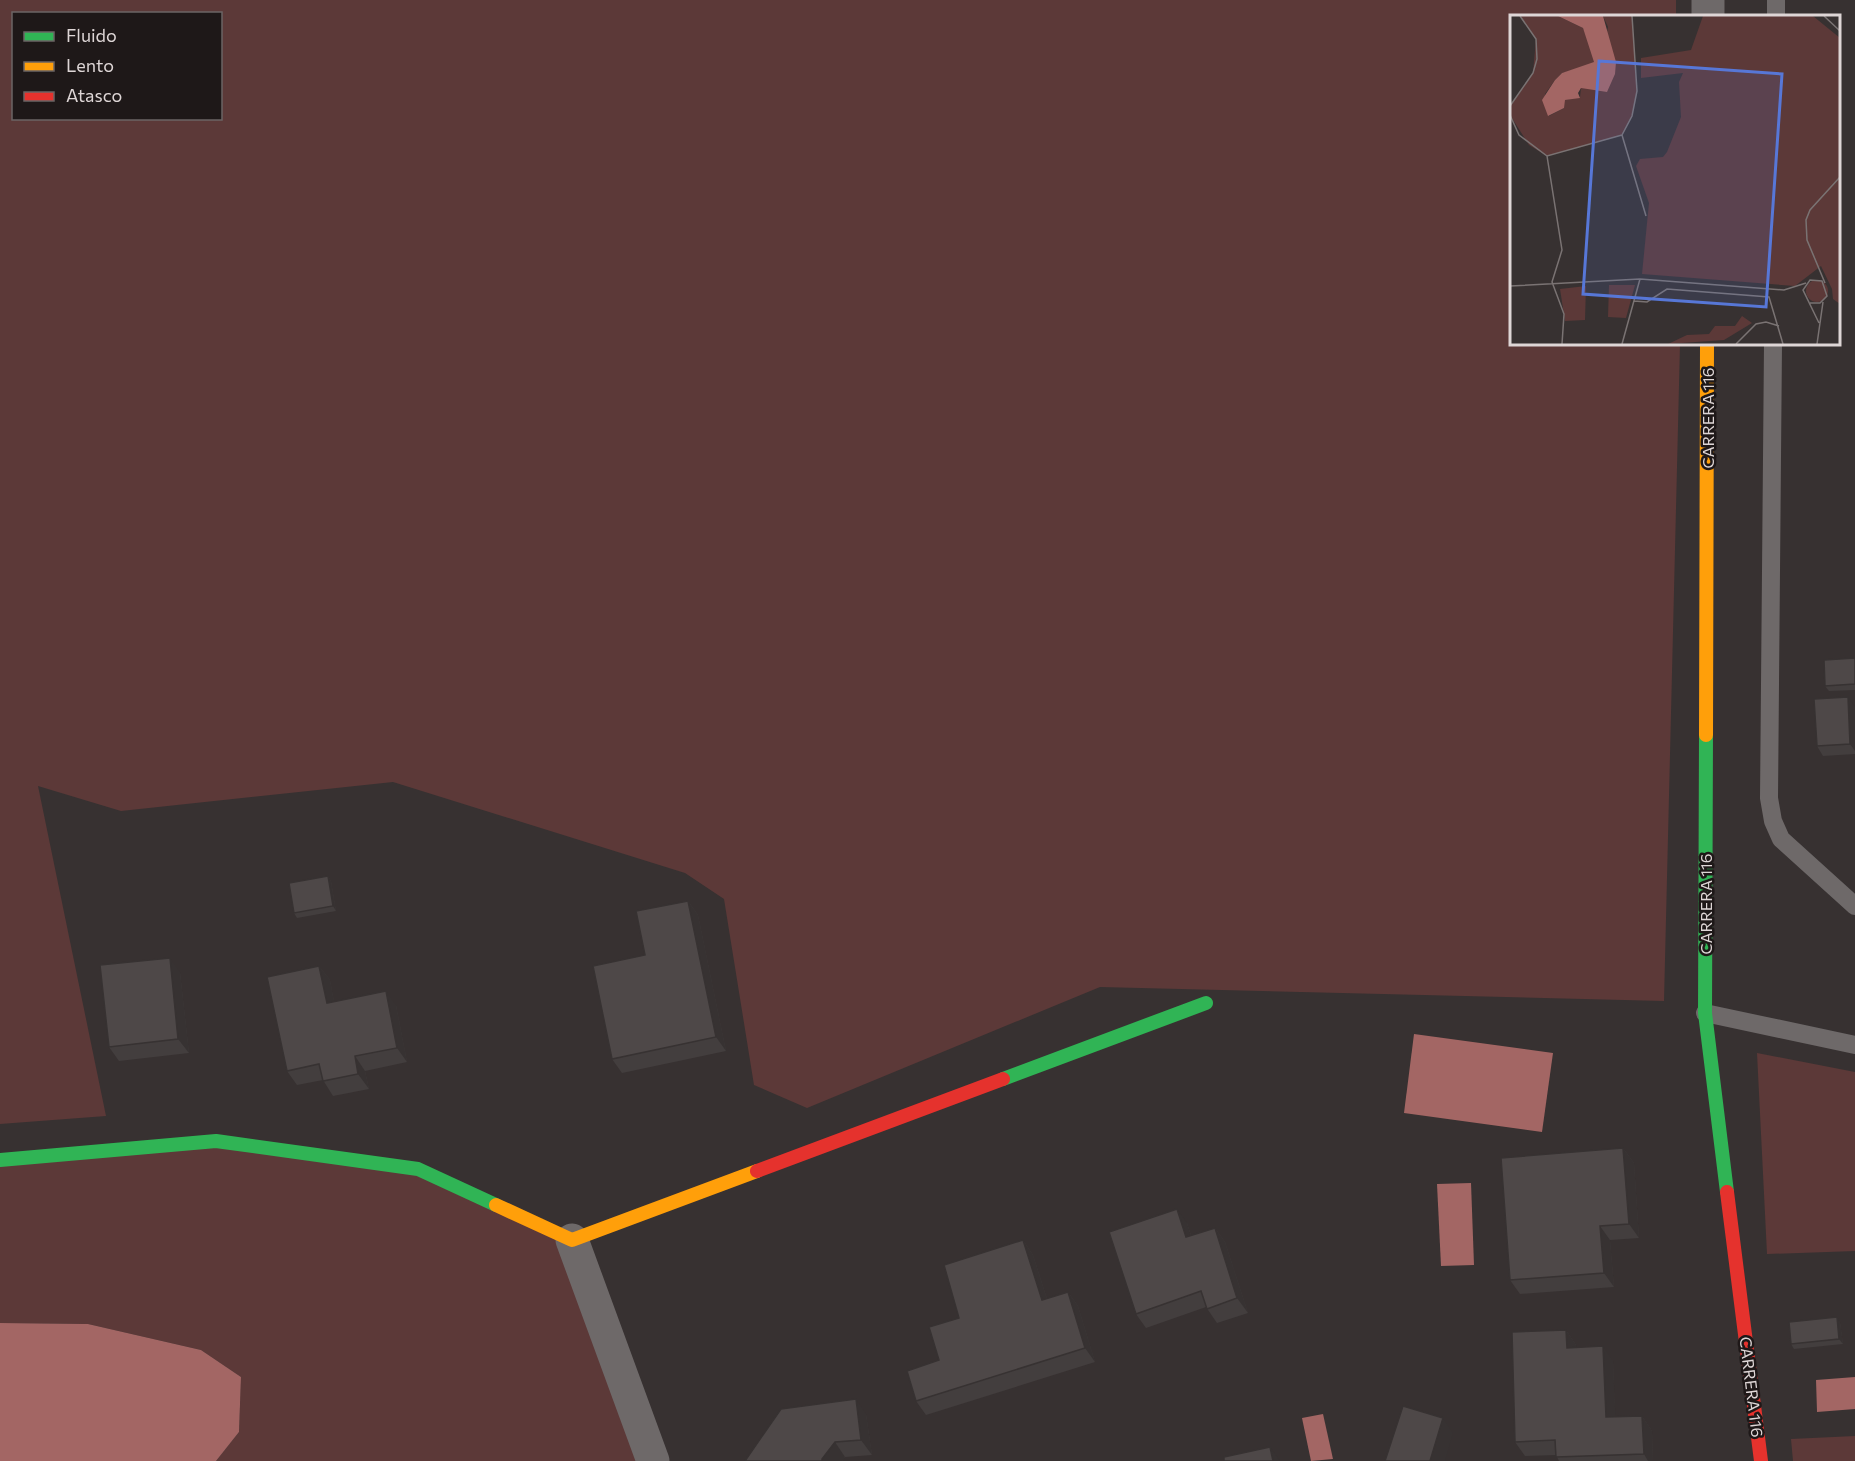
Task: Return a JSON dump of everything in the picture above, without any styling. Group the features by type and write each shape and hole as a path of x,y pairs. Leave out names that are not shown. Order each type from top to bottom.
{"street":[{"name":"CARRERA 116","path":"1707,345 1705,1013 1761,1461"},
{"path":"572,1240 1206,1003"},
{"path":"0,1160 216,1141 418,1169 572,1240 653,1461"}],"lane":[{"path":"1773,345 1769,798 1773,821 1781,839 1855,906"},
{"path":"1705,1013 1855,1045"}],"shaded area":[{"path":"0,0 1676,0 1676,15 1510,15 1510,345 1680,345 1664,1001 1100,987 807,1108 754,1085 724,899 685,873 393,782 121,811 38,786 106,1116 0,1124"},
{"path":"1414,1034 1553,1053 1542,1132 1404,1113"},
{"path":"1757,1053 1855,1072 1855,1251 1767,1254"},
{"path":"216,1141 418,1169 572,1240 653,1461 216,1461 239,1432 241,1377 201,1350 88,1324 0,1323 0,1160"},
{"path":"1471,1183 1474,1265 1441,1266 1437,1184"},
{"path":"0,1323 88,1324 201,1350 241,1377 239,1432 216,1461 0,1461"},
{"path":"1855,1377 1855,1409 1817,1412 1816,1380"},
{"path":"1323,1414 1333,1459 1311,1461 1302,1418"},
{"path":"1855,1436 1855,1461 1793,1461 1791,1439"}],"building":[{"path":"1855,658 1855,684 1825,686 1824,660"},
{"path":"1848,697 1850,744 1817,746 1814,699"},
{"path":"328,876 333,906 294,913 289,883"},
{"path":"688,901 716,1037 612,1059 593,966 645,955 636,911"},
{"path":"170,958 178,1039 109,1047 100,965"},
{"path":"319,966 327,1003 386,991 397,1048 355,1056 358,1074 323,1081 319,1064 287,1071 267,977"},
{"path":"1623,1148 1629,1224 1600,1226 1604,1273 1510,1280 1501,1158"},
{"path":"1177,1209 1186,1237 1215,1228 1237,1298 1207,1309 1201,1291 1136,1314 1109,1232"},
{"path":"1023,1240 1042,1300 1068,1292 1085,1348 916,1401 907,1371 939,1360 929,1327 959,1318 944,1265"},
{"path":"1837,1317 1839,1339 1791,1344 1789,1322"},
{"path":"1566,1330 1567,1348 1603,1346 1606,1417 1642,1416 1644,1454 1556,1457 1555,1440 1515,1442 1512,1332"},
{"path":"856,1399 861,1440 835,1442 822,1461 745,1461 781,1409"},
{"path":"1403,1406 1443,1418 1430,1461 1385,1461"},
{"path":"1270,1447 1273,1461 1224,1461 1224,1457"}],"traffic: fast":[{"path":"1706,735 1705,1013 1727,1192"},
{"path":"1003,1079 1206,1003"},
{"path":"0,1160 216,1141 418,1169 496,1205"}],"traffic: slow":[{"path":"1706,735 1707,345"},
{"path":"496,1205 572,1240 757,1171"}],"traffic: jam":[{"path":"757,1171 1003,1079"},
{"path":"1727,1192 1761,1461"}]}
